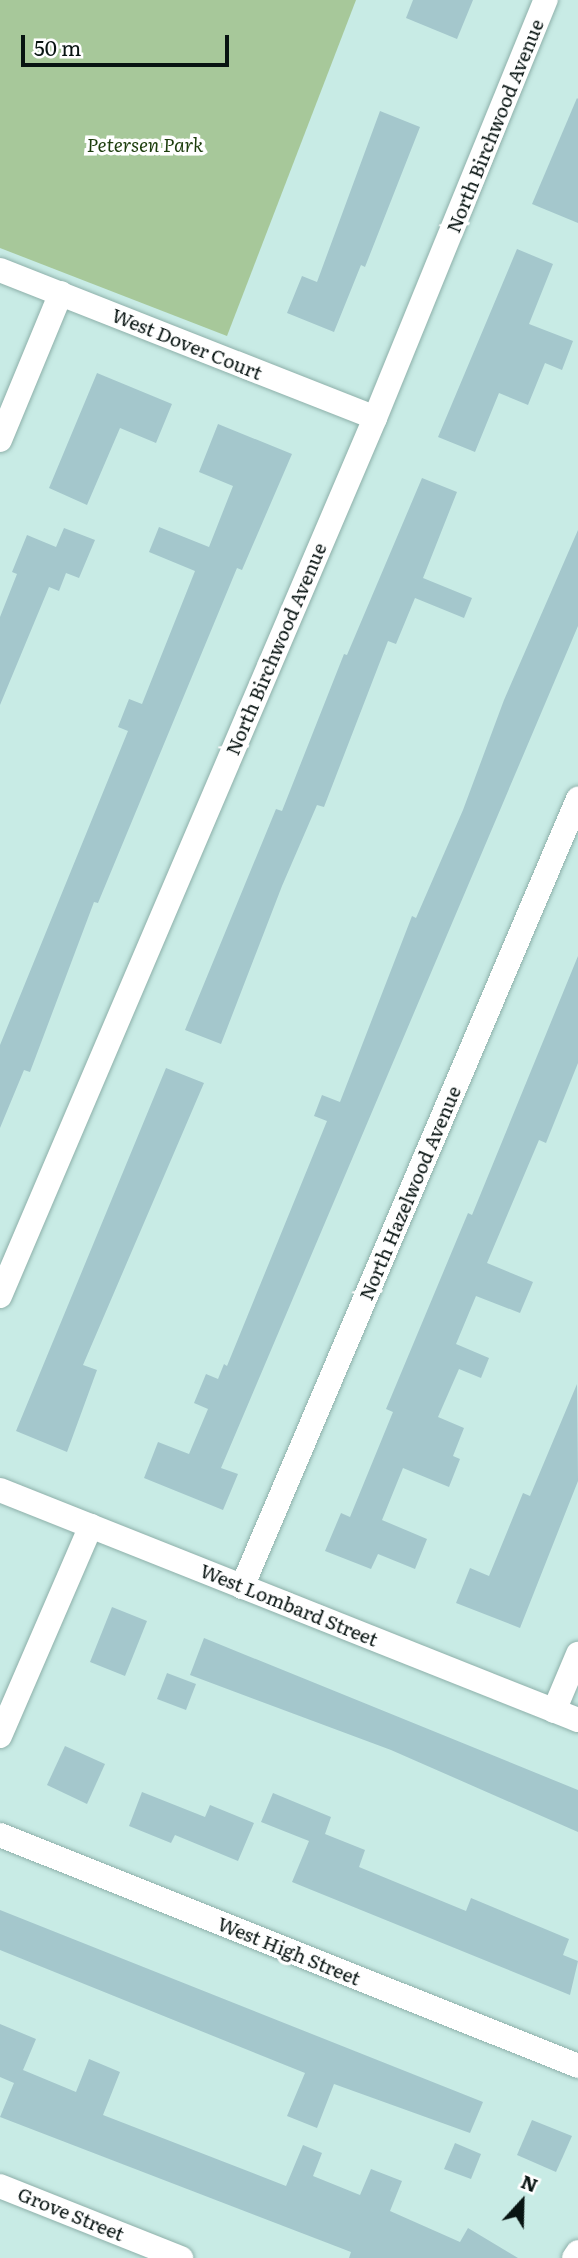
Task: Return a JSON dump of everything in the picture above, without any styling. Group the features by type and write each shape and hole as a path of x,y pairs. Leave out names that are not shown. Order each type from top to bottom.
{"street":[{"name":"North Birchwood Avenue","path":"0,1296 374,418 546,0"},
{"name":"West Dover Court","path":"0,270 374,418"},
{"path":"0,440 61,293"},
{"name":"North Hazelwood Avenue","path":"242,1587 578,799"},
{"name":"West Lombard Street","path":"0,1490 578,1720"},
{"path":"0,1736 91,1526"},
{"path":"554,1711 578,1654"},
{"name":"West High Street","path":"0,1835 578,2066"},
{"name":"Grove Street","path":"0,2186 181,2258"},
{"path":"574,2258 578,2252"}],"green space":[{"name":"Petersen Park","path":"0,0 356,0 227,336 0,248"}],"building":[{"path":"413,0 473,0 457,39 406,18"},
{"path":"578,99 578,223 532,204"},
{"path":"380,111 420,127 365,267 361,265 334,332 287,313 302,276 317,282"},
{"path":"517,249 553,264 529,324 573,341 562,370 545,363 528,405 499,393 475,452 438,437"},
{"path":"97,373 172,404 156,443 120,428 87,505 49,488"},
{"path":"218,424 292,454 242,570 237,568 98,903 94,902 30,1072 24,1070 0,1128 0,1045 128,731 118,727 129,699 142,704 195,571 149,552 159,527 209,547 233,486 199,472"},
{"path":"422,478 457,492 423,578 472,598 464,618 415,598 396,644 388,641 324,807 317,805 282,886 221,1044 185,1030 276,809 282,811 344,654 347,655"},
{"path":"64,528 95,540 79,578 66,573 59,591 49,587 0,705 0,617 17,574 12,572 27,535 56,547"},
{"path":"578,530 578,626 221,1468 238,1474 223,1510 144,1478 158,1442 189,1454 208,1409 194,1403 206,1374 218,1379 224,1364 227,1366 327,1121 314,1116 322,1095 340,1102 412,916 416,918 463,810 504,700"},
{"path":"578,956 578,1063 546,1143 539,1140 487,1263 533,1282 520,1313 476,1296 456,1344 489,1358 481,1378 459,1369 438,1417 464,1428 453,1456 460,1459 449,1487 403,1468 382,1520 427,1539 415,1569 378,1554 371,1569 325,1551 341,1513 350,1517 393,1412 386,1409 468,1213 472,1215"},
{"path":"166,1068 204,1083 83,1365 97,1370 67,1452 16,1431"},
{"path":"577,1384 578,1481 520,1628 456,1603 470,1568 489,1576 523,1493 530,1496"},
{"path":"112,1607 147,1621 125,1676 90,1662"},
{"path":"204,1638 578,1790 578,1832 391,1750 190,1675"},
{"path":"167,1673 196,1684 186,1710 157,1699"},
{"path":"65,1746 105,1764 87,1804 47,1785"},
{"path":"142,1792 205,1817 210,1805 254,1823 238,1861 175,1835 171,1843 129,1826"},
{"path":"273,1793 331,1817 325,1834 365,1850 359,1867 466,1911 471,1898 569,1939 563,1955 578,1961 570,1995 292,1882 309,1841 261,1822"},
{"path":"0,1910 483,2102 470,2133 334,2084 317,2128 287,2116 305,2073 0,1950"},
{"path":"0,2024 36,2039 23,2070 76,2092 89,2059 120,2072 103,2115 286,2186 303,2145 322,2153 313,2176 360,2195 371,2169 402,2181 390,2211 460,2242 468,2228 518,2258 349,2258 351,2252 0,2117 14,2083 0,2077"},
{"path":"532,2120 572,2136 556,2172 517,2155"},
{"path":"455,2143 481,2154 471,2179 444,2169"}]}
